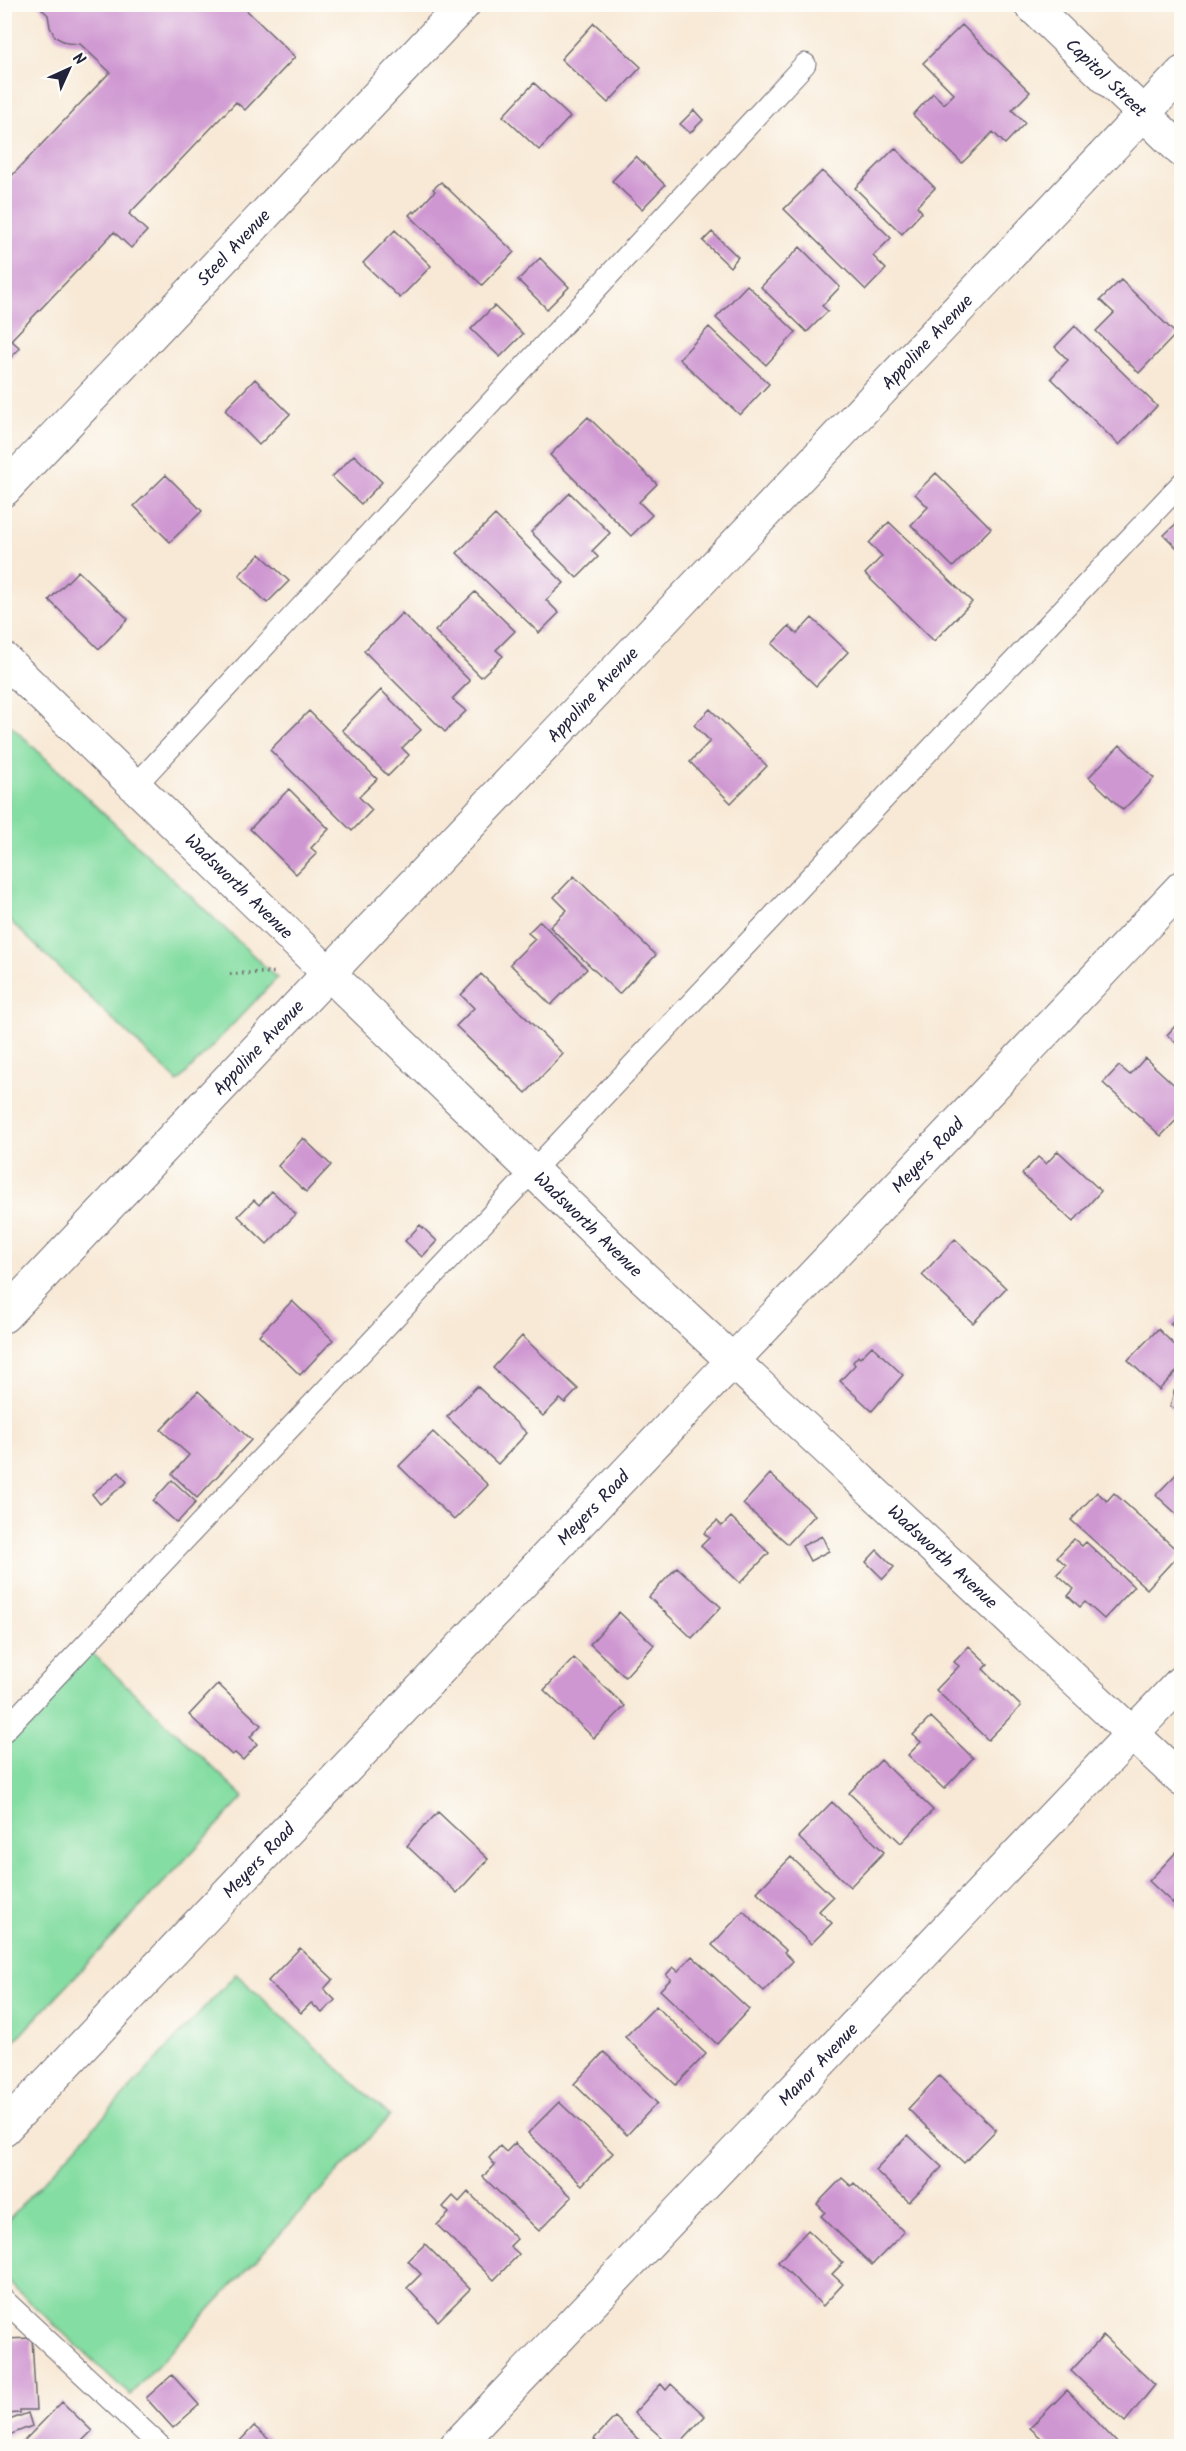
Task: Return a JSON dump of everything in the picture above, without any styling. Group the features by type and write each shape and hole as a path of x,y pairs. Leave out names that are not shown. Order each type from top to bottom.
{"street":[{"name":"Steel Avenue","path":"4,490 464,4"},
{"name":"Capitol Street","path":"1030,4 1182,151"},
{"name":"Appoline Avenue","path":"4,1316 1182,73"},
{"name":"Wadsworth Avenue","path":"4,660 532,1171 732,1361 1182,1780"},
{"name":"Meyers Road","path":"4,2129 1182,887"},
{"name":"Manor Avenue","path":"456,2446 1182,1681"}],"lane":[{"path":"135,786 805,64"},
{"path":"4,1731 1182,483"},
{"path":"4,2301 160,2446"}],"path":[{"path":"230,974 275,972"}],"green space":[{"path":"4,719 277,978 178,1082 5,916"},
{"path":"91,1652 244,1797 5,2051 5,1744"},
{"path":"236,1974 390,2116 130,2395 5,2279 5,2223"}],"building":[{"path":"37,4 240,4 295,57 245,110 236,102 129,214 147,231 131,248 114,232 11,340 20,348 4,364 4,184 110,72 80,44 67,43 55,37 48,15"},
{"path":"594,23 641,67 608,103 561,59"},
{"path":"962,25 1030,92 1012,110 1025,123 1005,144 993,132 962,163 913,115 933,93 944,104 954,94 923,63"},
{"path":"534,83 570,117 539,150 503,116"},
{"path":"694,110 703,120 690,133 680,124"},
{"path":"895,148 935,188 917,206 922,212 902,234 855,188"},
{"path":"636,156 665,185 642,209 612,181"},
{"path":"822,171 891,238 873,256 886,269 866,290 784,209"},
{"path":"441,182 514,252 482,285 409,215 413,211 415,213"},
{"path":"395,230 431,266 400,298 363,263"},
{"path":"712,232 738,257 730,267 703,241"},
{"path":"800,247 840,287 822,306 828,311 807,332 761,287"},
{"path":"540,258 569,287 547,309 518,280"},
{"path":"1121,280 1176,334 1139,373 1096,331 1114,313 1100,300"},
{"path":"747,285 796,332 766,365 716,318"},
{"path":"494,306 523,334 500,357 471,329"},
{"path":"1075,326 1157,406 1119,445 1051,378 1068,360 1055,347"},
{"path":"709,327 769,384 740,415 679,359"},
{"path":"255,379 290,414 259,445 225,410"},
{"path":"588,417 657,484 639,502 652,515 631,536 550,455"},
{"path":"354,455 382,482 361,504 332,477"},
{"path":"936,473 991,528 953,567 911,525 928,507 915,494"},
{"path":"166,475 202,511 170,542 134,506"},
{"path":"570,493 610,533 592,551 598,557 577,578 531,532"},
{"path":"495,515 564,583 546,600 559,613 539,633 457,553"},
{"path":"1182,518 1182,553 1164,535"},
{"path":"889,522 972,602 934,641 865,574 882,556 869,543"},
{"path":"260,554 289,581 267,603 239,575"},
{"path":"78,571 128,619 99,649 49,600"},
{"path":"475,592 515,631 496,650 503,656 481,677 435,631"},
{"path":"402,613 470,681 452,699 466,711 445,732 364,651"},
{"path":"812,618 848,652 816,686 772,644 789,626 797,634"},
{"path":"381,690 421,730 402,748 409,755 388,776 342,730"},
{"path":"710,709 767,766 731,803 690,762 710,741 694,725"},
{"path":"309,711 377,779 359,797 372,810 352,831 270,750"},
{"path":"1120,745 1154,778 1123,810 1089,777"},
{"path":"289,789 329,829 311,848 317,853 296,874 250,829"},
{"path":"574,876 656,955 619,994 550,927 567,910 554,897"},
{"path":"540,921 587,969 551,1005 510,964 535,939 528,933"},
{"path":"481,974 563,1054 526,1093 456,1026 474,1008 461,995"},
{"path":"1175,1026 1182,1032 1182,1048 1167,1035"},
{"path":"1145,1058 1182,1092 1182,1114 1161,1136 1103,1083 1119,1066 1130,1075"},
{"path":"303,1138 331,1165 306,1192 278,1166"},
{"path":"1058,1151 1101,1191 1073,1222 1022,1174 1038,1157 1046,1164"},
{"path":"272,1191 296,1214 267,1244 238,1216 254,1200 259,1205"},
{"path":"420,1225 437,1241 422,1257 405,1241"},
{"path":"955,1239 1006,1288 973,1323 922,1275"},
{"path":"292,1301 333,1340 300,1375 259,1335"},
{"path":"1182,1311 1182,1334 1170,1324"},
{"path":"1158,1329 1182,1352 1182,1366 1159,1390 1128,1360"},
{"path":"522,1336 578,1389 565,1403 560,1399 543,1416 493,1368"},
{"path":"872,1346 903,1375 872,1411 840,1381 855,1365 853,1362 858,1356 860,1358"},
{"path":"477,1386 527,1433 498,1464 447,1417"},
{"path":"198,1391 251,1440 197,1498 172,1474 189,1455 161,1430"},
{"path":"1174,1391 1182,1393 1182,1410 1170,1407"},
{"path":"433,1432 488,1485 454,1520 399,1466"},
{"path":"1182,1468 1182,1519 1156,1495"},
{"path":"119,1472 127,1482 100,1504 92,1494"},
{"path":"770,1474 815,1515 788,1544 743,1504"},
{"path":"172,1480 196,1502 177,1523 153,1501"},
{"path":"1097,1492 1107,1501 1114,1493 1180,1553 1147,1589 1071,1520"},
{"path":"731,1517 769,1553 740,1583 701,1546 709,1538 704,1533 717,1521 722,1526"},
{"path":"822,1536 829,1551 810,1561 802,1546"},
{"path":"1074,1539 1082,1546 1086,1542 1134,1587 1104,1619 1085,1602 1080,1607 1068,1596 1074,1589 1057,1574 1066,1565 1057,1557"},
{"path":"877,1550 894,1567 883,1579 866,1562"},
{"path":"677,1567 721,1607 692,1638 649,1597"},
{"path":"619,1612 654,1645 625,1677 590,1644"},
{"path":"969,1646 988,1664 983,1669 1021,1706 988,1740 936,1690 959,1666 954,1662"},
{"path":"574,1658 625,1706 594,1738 544,1690"},
{"path":"218,1684 261,1725 250,1737 257,1744 243,1760 235,1753 232,1755 189,1715"},
{"path":"931,1717 973,1758 944,1789 908,1755 921,1742 913,1735"},
{"path":"881,1760 933,1810 901,1843 849,1793"},
{"path":"832,1802 884,1852 850,1887 798,1837"},
{"path":"438,1812 488,1859 457,1893 407,1846"},
{"path":"1182,1846 1182,1907 1179,1909 1149,1881"},
{"path":"791,1857 833,1897 819,1911 832,1923 811,1944 757,1892"},
{"path":"743,1911 786,1950 784,1952 793,1961 764,1991 712,1945"},
{"path":"300,1948 333,1979 324,1989 335,2000 322,2013 311,2003 301,2013 268,1981"},
{"path":"692,1956 749,2009 717,2044 660,1990 671,1979 666,1975 673,1967 678,1971"},
{"path":"656,2006 706,2054 676,2085 625,2037"},
{"path":"604,2052 657,2103 627,2135 574,2084"},
{"path":"939,2076 996,2130 964,2163 908,2109"},
{"path":"559,2102 613,2153 582,2185 528,2133"},
{"path":"908,2135 942,2167 909,2202 875,2170"},
{"path":"515,2143 572,2197 539,2231 483,2177 495,2165 489,2158 500,2146 506,2152"},
{"path":"842,2178 851,2186 854,2183 904,2232 872,2265 821,2216 825,2212 817,2204"},
{"path":"468,2192 517,2239 510,2246 519,2254 494,2280 437,2225 449,2213 443,2207 453,2196 459,2202"},
{"path":"808,2230 843,2263 832,2274 843,2284 823,2306 778,2262"},
{"path":"425,2244 470,2289 438,2321 407,2288 421,2274 408,2261"},
{"path":"1103,2336 1155,2385 1125,2422 1071,2371"},
{"path":"32,2338 36,2410 20,2410 20,2413 4,2414 4,2339"},
{"path":"172,2375 199,2405 173,2428 146,2398"},
{"path":"661,2384 666,2390 671,2384 705,2416 677,2446 671,2446 634,2413"},
{"path":"1067,2390 1119,2445 1050,2446 1030,2428"},
{"path":"62,2402 92,2431 77,2446 19,2446"},
{"path":"28,2413 32,2426 4,2437 4,2422"},
{"path":"615,2417 645,2446 601,2446 594,2439"},
{"path":"254,2426 276,2446 235,2446"}]}
